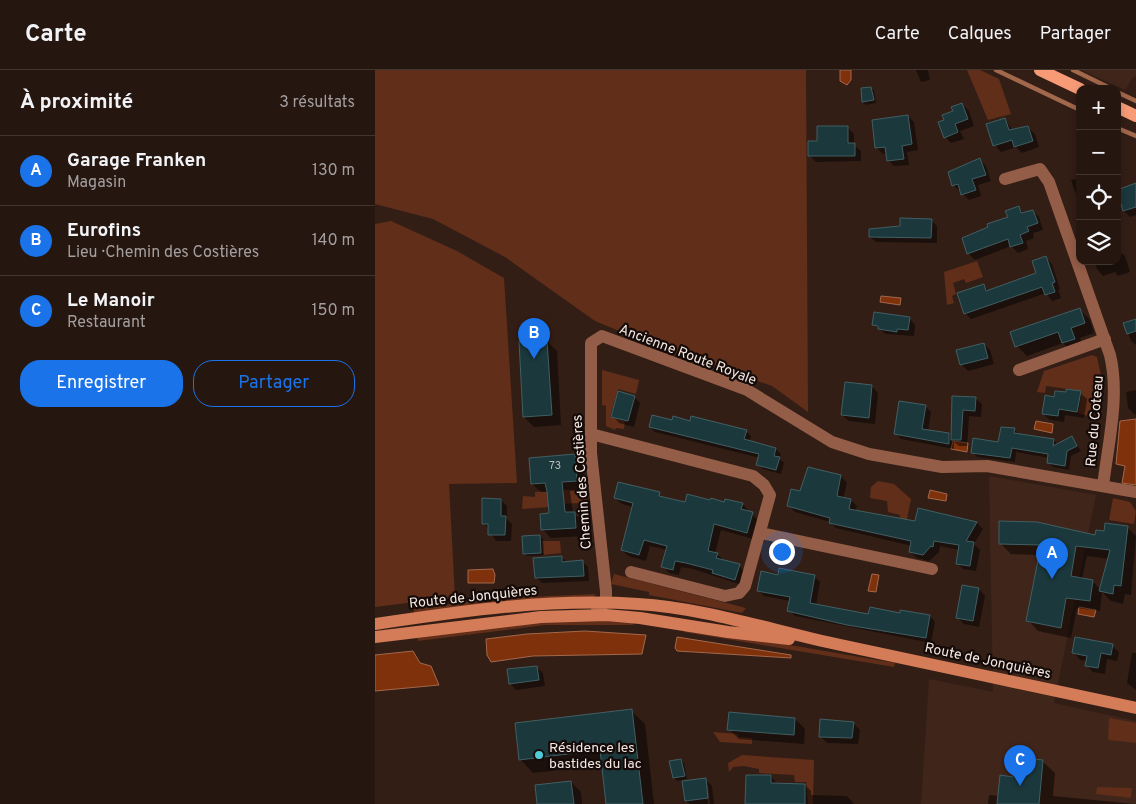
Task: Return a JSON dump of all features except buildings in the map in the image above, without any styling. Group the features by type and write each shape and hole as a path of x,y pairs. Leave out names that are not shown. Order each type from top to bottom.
{"main road":[{"path":"1041,70 1076,87"},
{"path":"1121,109 1136,116"},
{"path":"606,602 611,608 623,612 626,617"},
{"name":"Route de Jonquières","path":"375,624 517,604 606,602 657,606 742,620 834,643 1136,708"},
{"path":"657,606 671,616 673,622"},
{"name":"Route de Jonquières","path":"375,637 541,617 626,617 673,622 728,632 834,643"}],"street":[{"name":"Rue du Coteau","path":"1005,179 1040,168 1049,182 1105,339 1113,368 1113,409 1103,486"},
{"name":"Chemin des Costières","path":"602,336 591,343 591,434 606,602"},
{"name":"Ancienne Route Royale","path":"602,336 747,390 832,442 869,454 942,467 987,466 1136,492"},
{"path":"1019,370 1105,339"},
{"path":"591,434 753,476 764,485 770,495 745,586 733,595 725,596 631,572"},
{"path":"761,533 932,569"},
{"name":"Route de Jonquières","path":"541,617 558,609 595,608 606,602"}],"shaded area":[{"path":"375,70 806,70 808,412 772,386 663,349 595,321 505,257 433,219 375,204"},
{"path":"840,70 851,70 851,80 847,85 840,81"},
{"path":"967,70 980,70 999,79 1011,114 988,120"},
{"path":"1081,70 1136,70 1136,76 1132,78 1125,90 1121,88 1121,85 1114,85"},
{"path":"391,221 457,251 504,278 517,483 449,484 455,597 375,607 375,224"},
{"path":"977,261 983,277 966,283 964,279 953,283 956,294 952,296 954,303 947,305 944,272"},
{"path":"881,296 901,298 900,305 880,302"},
{"path":"1092,355 1097,357 1102,380 1099,413 1090,410 1088,416 1078,413 1082,391 1046,386 1045,393 1037,392 1044,371"},
{"path":"602,370 639,380 636,394 618,389 610,417 625,421 624,429 616,428 615,430 606,426 606,406 602,405"},
{"path":"1136,419 1136,485 1122,483 1125,466 1116,464 1120,421"},
{"path":"1036,421 1053,424 1052,433 1034,429"},
{"path":"953,441 968,443 967,452 951,449"},
{"path":"989,476 1096,495 1054,703 1136,721 1136,804 921,804 929,679 993,692"},
{"path":"878,481 894,484 911,499 903,539 897,537 900,515 888,512 887,501 870,498 871,487"},
{"path":"585,489 587,503 550,504 550,507 522,509 523,496 535,497 535,492"},
{"path":"930,490 947,494 946,501 928,498"},
{"path":"1113,498 1130,502 1136,511 1134,524 1109,520"},
{"path":"542,541 560,541 561,553 543,555"},
{"path":"493,569 495,575 494,583 468,583 468,570"},
{"path":"614,574 746,608 742,613 649,595 649,592 611,584"},
{"path":"872,574 879,575 876,592 868,591"},
{"path":"596,594 593,597 506,603 505,598"},
{"path":"502,597 502,604 414,615 414,609"},
{"path":"1079,607 1096,610 1094,617 1078,614"},
{"path":"556,619 633,621 633,625 545,625 418,641 417,637"},
{"path":"685,627 895,663 894,667 684,632"},
{"path":"585,631 646,635 642,654 533,656 491,662 487,655 486,639 527,634"},
{"path":"677,637 791,655 791,658 677,651 675,648"},
{"path":"413,651 420,663 431,666 439,685 375,691 375,655"},
{"path":"1109,718 1136,723 1136,743 1108,740"},
{"path":"713,732 738,734 738,737 752,738 752,744 720,742"},
{"path":"742,755 814,760 813,804 808,804 806,782 795,782 794,775 759,773 759,769 744,766 733,767 729,772 728,763"},
{"path":"1097,787 1132,788 1131,798 1096,794"}],"waterway":[{"path":"996,70 1076,108"},
{"path":"1073,70 1104,85"},
{"path":"1121,94 1136,101"},
{"path":"1121,130 1136,136"}],"place":[{"name":"Eurofins","path":"534,359"},
{"name":"Garage Franken","path":"1052,579"},
{"name":"Résidence les bastides du lac","path":"539,755"},
{"name":"Le Manoir","path":"1020,786"}]}
